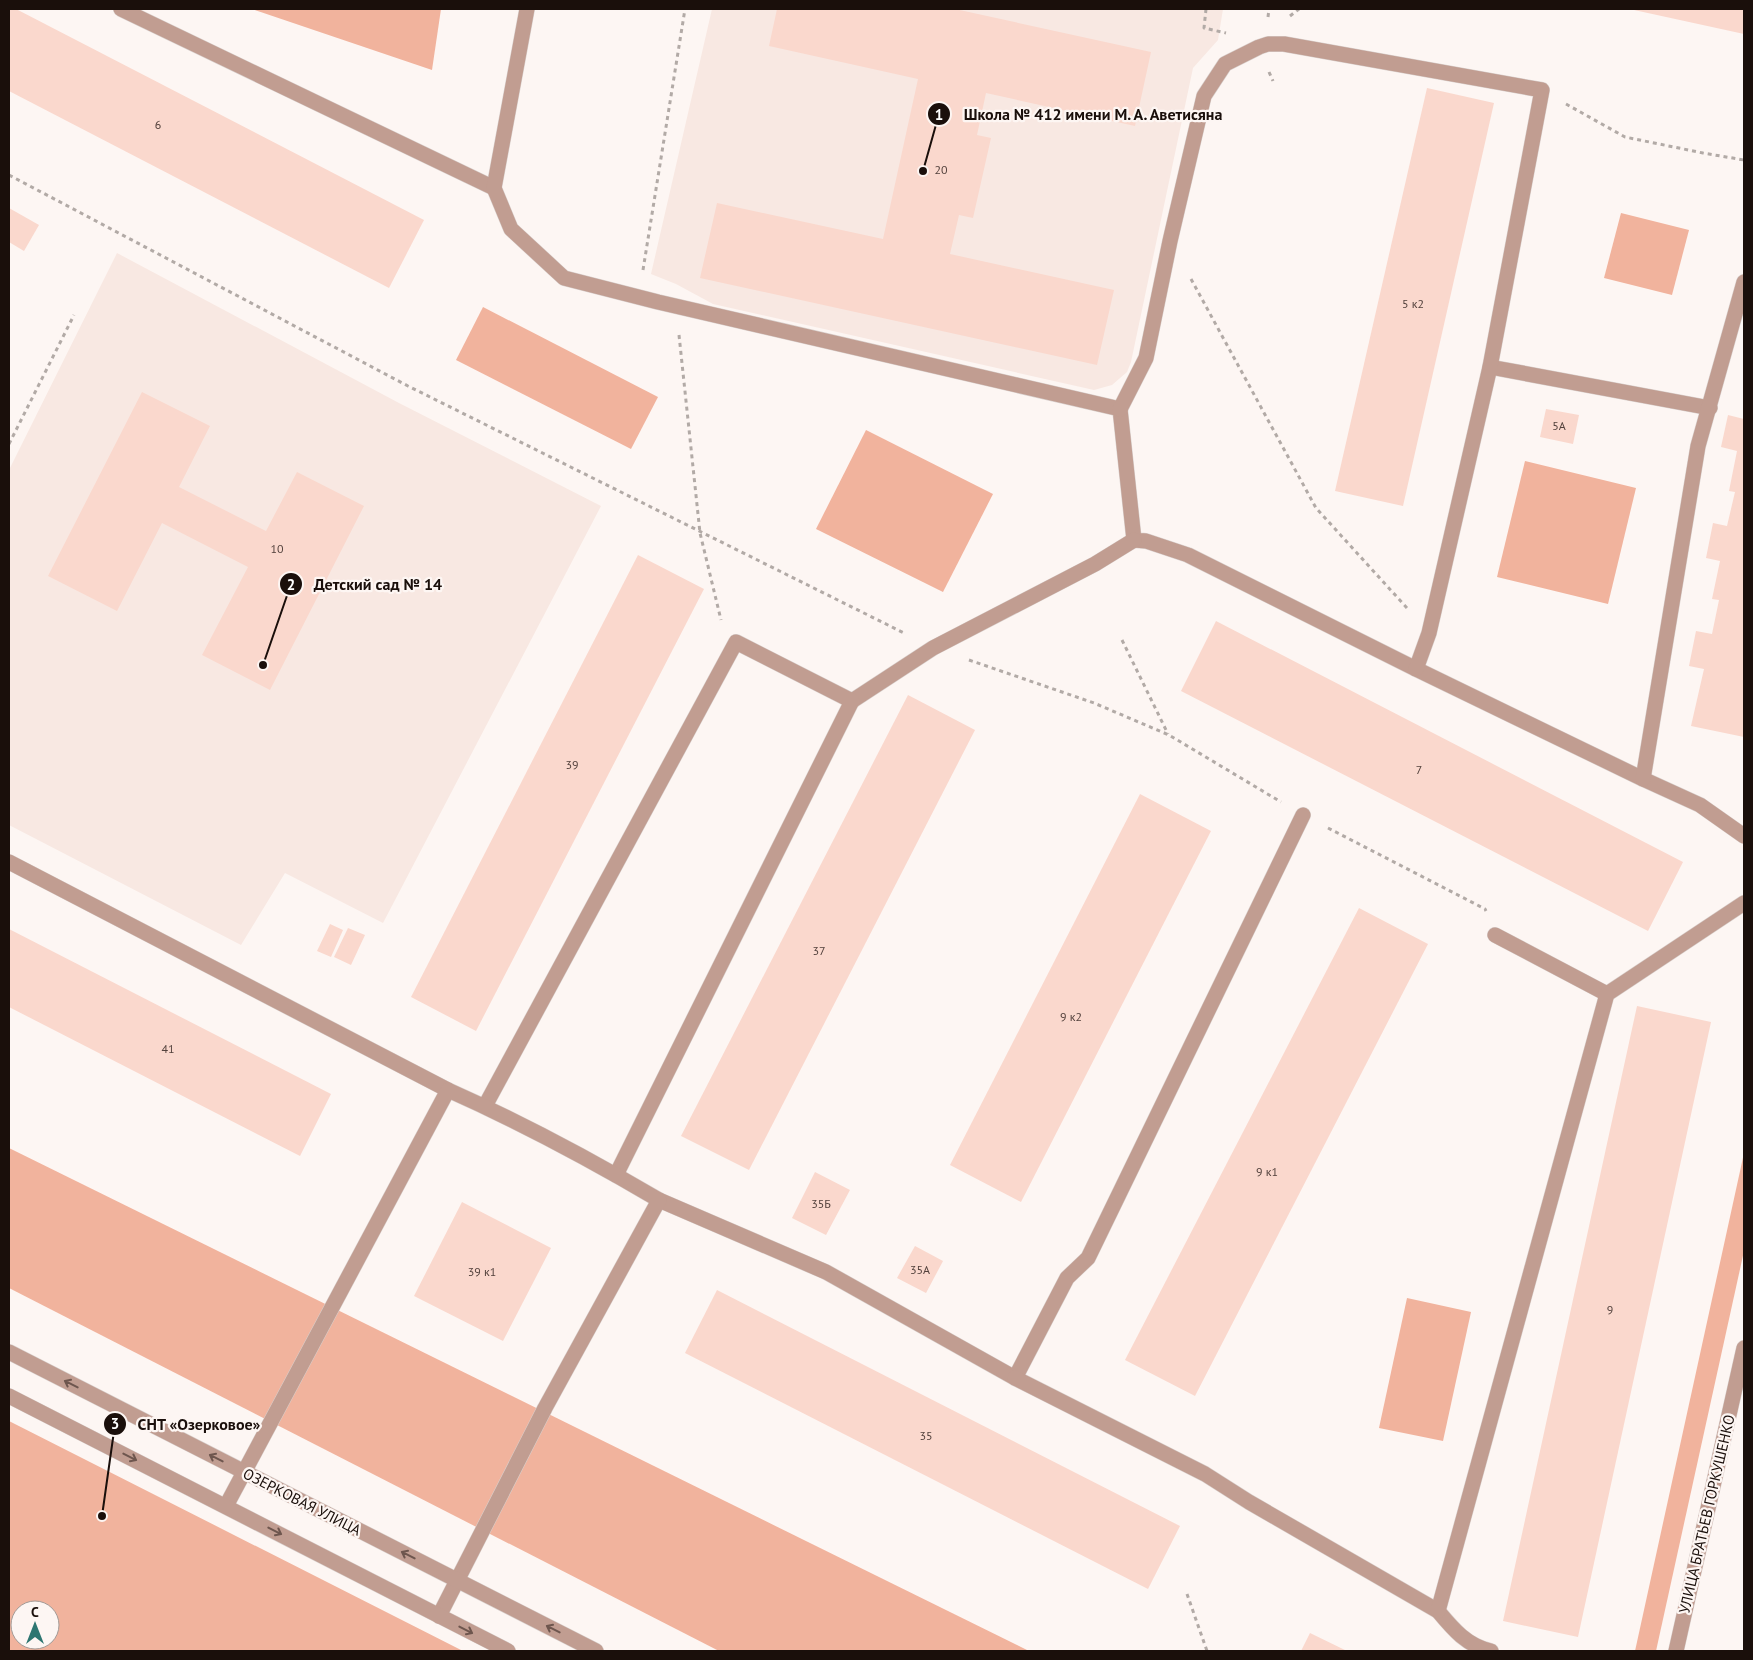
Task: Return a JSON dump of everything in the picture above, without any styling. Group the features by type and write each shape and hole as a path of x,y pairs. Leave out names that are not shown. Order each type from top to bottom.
{"street":[{"path":"120,9 494,188"},
{"path":"527,9 494,188 511,229 564,278 658,302 1120,409"},
{"path":"1134,540 1120,409 1146,358 1170,241 1204,96 1225,64 1259,47 1268,44 1284,44 1542,90 1490,367 1429,633 1416,670"},
{"path":"1644,779 1698,446 1744,282"},
{"path":"1490,367 1710,408"},
{"path":"616,1175 852,701 933,648 1095,564 1134,540 1146,541 1188,555 1416,670 1700,805 1744,836"},
{"path":"485,1106 736,642 852,701"},
{"path":"1015,1378 1067,1278 1088,1258 1303,815"},
{"path":"9,862 448,1090 485,1106 616,1175 659,1200 826,1272 1015,1378 1206,1474 1249,1502 1438,1611 1460,1636 1483,1650 1491,1651"},
{"path":"1438,1611 1606,994 1744,903"},
{"path":"1495,935 1606,994"},
{"path":"226,1506 448,1090"},
{"path":"439,1616 545,1408 659,1200"},
{"name":"УЛИЦА БРАТЬЕВ ГОРКУШЕНКО","path":"1676,1651 1744,1348"},
{"name":"ОЗЕРКОВАЯ УЛИЦА","path":"9,1352 596,1651"},
{"path":"9,1396 508,1651"}],"path":[{"path":"685,9 643,268 644,276 658,302 677,323 700,533 720,620 736,642"},
{"path":"1204,28 1206,9"},
{"path":"1542,90 1625,137 1744,160"},
{"path":"9,175 408,386 933,648 1094,703 1169,735 1303,815 1485,909 1495,935"},
{"path":"1170,241 1316,508 1429,633"},
{"path":"9,444 74,314"},
{"path":"1122,640 1169,735"},
{"path":"1187,1594 1207,1651"}],"shaded area":[{"path":"252,9 441,9 432,70"},
{"path":"712,9 1223,9 1218,40 1193,68 1131,362 1127,372 1112,385 1094,390 713,304 676,284 651,274"},
{"path":"1621,213 1689,230 1672,295 1604,278"},
{"path":"117,253 399,403 601,506 383,923 285,873 241,945 9,825 9,470"},
{"path":"483,307 658,397 631,449 456,360"},
{"path":"866,430 993,494 943,592 816,529"},
{"path":"1525,461 1636,488 1608,604 1497,577"},
{"path":"9,1148 1029,1651 719,1651 9,1288"},
{"path":"1744,1153 1744,1251 1656,1651 1635,1651"},
{"path":"1407,1298 1471,1312 1443,1441 1379,1428"},
{"path":"9,1421 463,1651 9,1651"}],"building":[{"path":"9,9 16,9 424,220 389,288 9,91"},
{"path":"777,9 955,9 1151,52 1135,126 986,93 977,135 991,138 973,218 959,215 950,254 1114,290 1097,365 700,278 717,203 883,239 918,79 769,46"},
{"path":"1744,9 1744,34 1634,10"},
{"path":"1427,88 1494,103 1403,506 1335,491"},
{"path":"9,208 39,225 24,251 9,242"},
{"path":"142,392 210,426 179,487 266,531 297,472 364,506 270,690 202,655 248,567 162,523 117,611 48,576"},
{"path":"1546,409 1579,415 1573,444 1540,437"},
{"path":"1728,415 1744,419 1744,737 1691,726 1704,669 1689,666 1696,631 1712,634 1719,600 1712,599 1720,561 1706,558 1713,523 1727,526 1735,492 1729,491 1737,451 1721,447"},
{"path":"638,555 704,589 476,1031 411,997"},
{"path":"1216,621 1683,862 1648,931 1181,691"},
{"path":"908,695 975,730 749,1170 681,1136"},
{"path":"1140,794 1211,831 1021,1202 950,1165"},
{"path":"1359,908 1428,944 1195,1396 1125,1360"},
{"path":"330,924 343,930 331,957 317,951"},
{"path":"348,928 365,935 351,965 334,957"},
{"path":"9,929 331,1094 300,1156 9,1007"},
{"path":"1637,1006 1711,1022 1578,1637 1503,1621"},
{"path":"815,1172 850,1190 826,1235 792,1218"},
{"path":"462,1202 551,1248 503,1341 414,1296"},
{"path":"915,1246 943,1261 926,1293 897,1278"},
{"path":"717,1290 1180,1526 1148,1589 685,1353"},
{"path":"1310,1633 1347,1651 1301,1651"}],"place":[{"name":"Школа № 412 имени М. А. Аветисяна","path":"923,171"},
{"name":"Детский сад № 14","path":"263,665"},
{"name":"СНТ «Озерковое»","path":"102,1516"}]}
